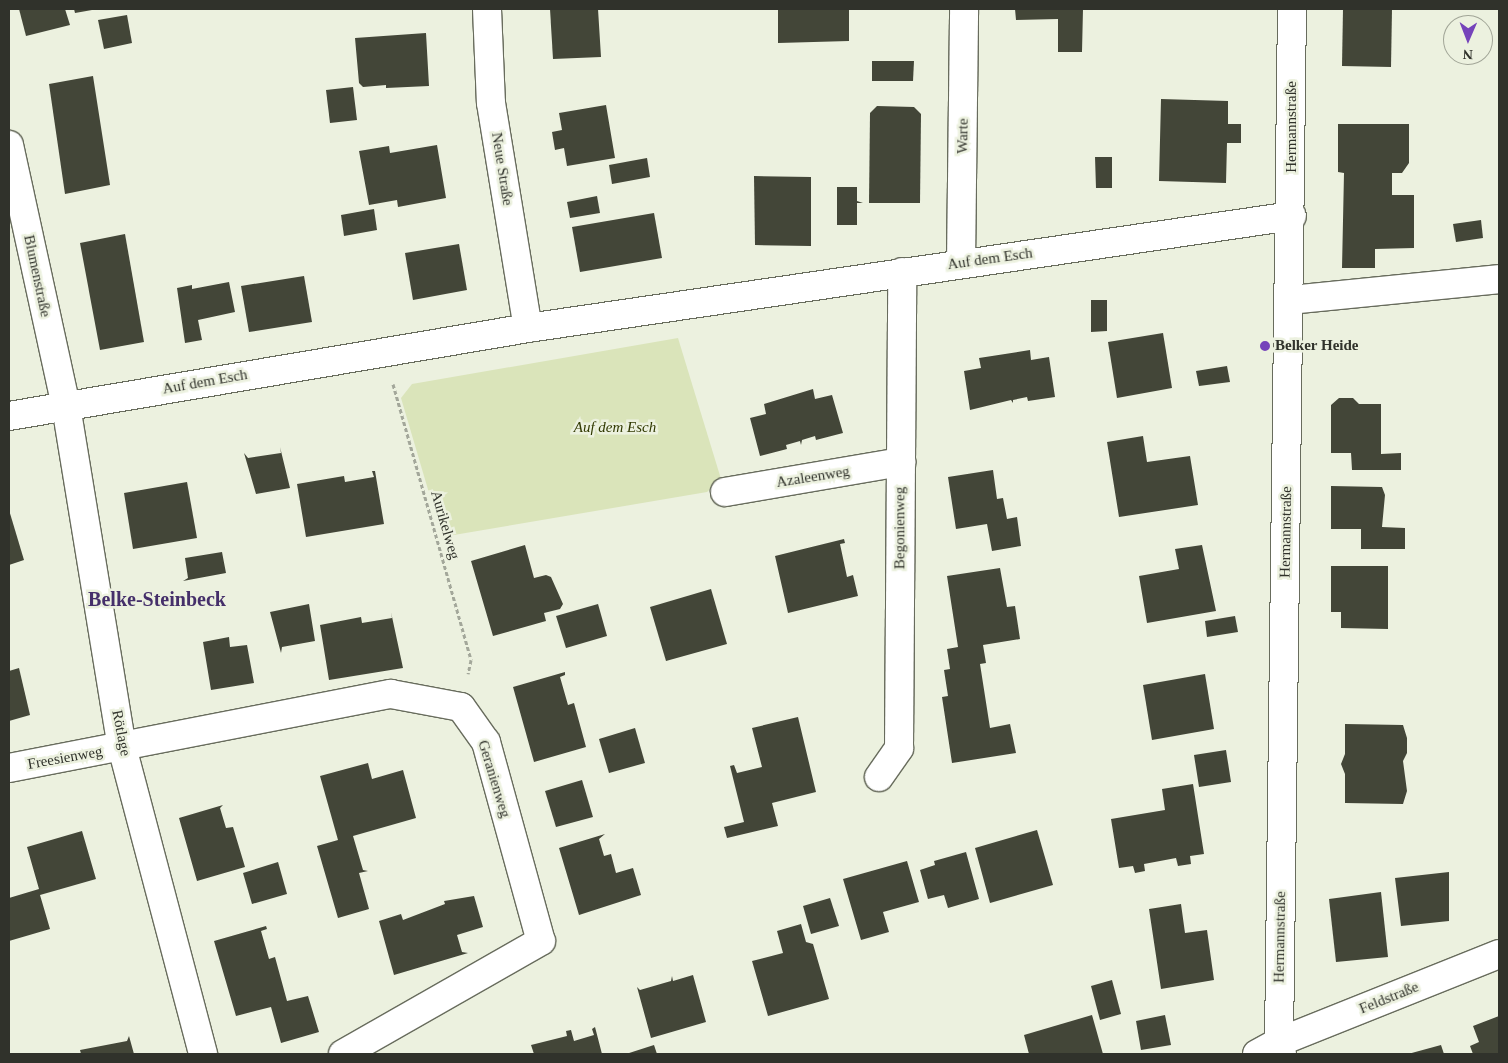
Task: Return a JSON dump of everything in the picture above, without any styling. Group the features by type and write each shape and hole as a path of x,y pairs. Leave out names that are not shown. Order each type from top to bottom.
{"street":[{"name":"Neue Straße","path":"487,9 491,103 528,328"},
{"name":"Warte","path":"962,263 964,9"},
{"name":"Hermannstraße","path":"1273,1050 1292,216 1292,9"},
{"name":"Blumenstraße","path":"9,145 66,406"},
{"name":"Auf dem Esch","path":"9,416 384,350 962,263 1292,216"},
{"name":"Begonienweg","path":"879,777 899,748 902,272"},
{"path":"1290,300 1499,278"},
{"name":"Rötlage","path":"66,406 122,747 203,1054"},
{"name":"Azaleenweg","path":"725,492 901,462"},
{"path":"122,747 392,694 461,707"},
{"name":"Geranienweg","path":"344,1054 541,941 486,742 461,707"},
{"name":"Freesienweg","path":"9,768 122,747"},
{"name":"Feldstraße","path":"1273,1050 1499,954"}],"path":[{"name":"Aurikelweg","path":"384,350 471,660 461,707"}],"green space":[{"name":"Auf dem Esch","path":"678,338 721,479 707,492 442,537 401,398 412,384"}],"building":[{"path":"19,9 65,9 70,25 26,36"},
{"path":"74,9 92,9 92,10 75,13"},
{"path":"550,9 598,9 601,57 553,59"},
{"path":"778,9 849,9 849,41 778,43"},
{"path":"1015,9 1083,9 1082,52 1058,52 1058,19 1016,20"},
{"path":"1343,9 1392,9 1391,67 1342,66"},
{"path":"127,15 132,43 104,49 98,20"},
{"path":"426,33 429,86 386,88 386,85 363,87 359,83 355,38"},
{"path":"872,61 914,61 913,81 872,81"},
{"path":"93,76 110,185 65,194 49,84"},
{"path":"353,87 357,120 330,123 326,90"},
{"path":"1161,99 1228,101 1228,124 1241,124 1241,143 1227,143 1226,183 1159,181"},
{"path":"606,105 615,158 567,166 564,148 555,150 552,132 562,130 559,113"},
{"path":"877,106 914,107 921,114 920,203 869,203 870,113"},
{"path":"1338,124 1409,124 1409,163 1402,173 1392,173 1392,195 1414,195 1414,248 1375,249 1375,268 1342,268 1344,173 1338,172"},
{"path":"437,145 446,198 398,207 397,200 369,205 359,151 389,146 390,153"},
{"path":"1095,157 1112,157 1112,188 1096,188"},
{"path":"647,158 650,177 612,184 609,165"},
{"path":"754,176 811,177 811,246 755,245"},
{"path":"837,187 857,187 857,201 863,203 857,203 857,225 837,225"},
{"path":"597,196 600,213 570,218 567,202"},
{"path":"374,209 377,230 344,236 341,215"},
{"path":"654,213 662,258 580,272 572,227"},
{"path":"1481,220 1483,238 1456,242 1453,224"},
{"path":"125,234 144,342 100,350 80,243"},
{"path":"459,244 467,290 413,300 405,253"},
{"path":"304,276 312,322 249,332 241,286"},
{"path":"229,282 235,312 198,320 202,340 185,343 177,288 192,285 192,289"},
{"path":"1091,300 1107,300 1107,331 1091,332"},
{"path":"1163,333 1172,388 1117,398 1108,342"},
{"path":"1030,350 1031,360 1049,357 1055,397 1028,401 1027,397 1013,400 1013,403 1011,400 970,410 964,371 981,368 979,358"},
{"path":"1227,366 1230,382 1199,386 1196,371"},
{"path":"813,389 815,399 832,395 843,433 816,440 815,436 802,440 801,445 800,441 786,445 787,449 760,456 750,418 766,414 764,404"},
{"path":"1339,398 1353,398 1359,404 1381,404 1381,454 1401,453 1401,470 1352,470 1351,453 1331,453 1331,405"},
{"path":"1143,436 1147,462 1190,456 1198,505 1119,517 1107,442"},
{"path":"280,447 290,488 256,494 244,453 248,458 281,453"},
{"path":"993,470 997,499 1003,498 1007,519 1017,517 1021,546 992,551 987,524 956,529 948,477"},
{"path":"372,471 375,471 384,524 306,537 297,484 344,476 345,482 374,477"},
{"path":"187,482 197,538 133,549 124,493"},
{"path":"1331,486 1382,487 1385,495 1382,527 1405,528 1405,549 1361,549 1361,529 1331,529"},
{"path":"9,510 24,560 9,565"},
{"path":"844,539 845,543 840,544 847,577 853,575 858,596 788,613 775,556"},
{"path":"525,545 534,578 546,575 551,577 563,604 560,609 544,613 546,621 493,636 471,561"},
{"path":"1202,545 1216,611 1147,623 1139,576 1179,569 1175,549"},
{"path":"222,552 226,573 183,581 188,578 185,558"},
{"path":"1331,566 1388,566 1388,629 1341,628 1341,612 1331,612"},
{"path":"1000,568 1007,607 1015,606 1020,639 983,645 986,663 980,664 990,728 1010,724 1016,753 952,763 942,697 948,696 944,670 950,669 947,649 958,647 947,576"},
{"path":"711,589 727,644 666,661 650,607"},
{"path":"309,604 315,641 282,647 281,653 270,612"},
{"path":"598,604 607,636 566,648 556,616"},
{"path":"391,612 403,668 329,680 320,625 361,617 362,623 392,618"},
{"path":"1235,616 1238,632 1207,637 1205,621"},
{"path":"229,637 230,647 247,645 254,683 211,690 203,642"},
{"path":"19,668 30,715 9,721 9,671"},
{"path":"565,672 565,675 560,677 568,705 574,703 586,747 534,762 513,687"},
{"path":"1205,674 1214,729 1152,740 1143,685"},
{"path":"798,717 816,792 772,803 778,826 727,838 724,827 744,822 730,766 734,765 737,773 762,767 752,728"},
{"path":"1345,724 1403,725 1407,738 1407,753 1403,761 1407,791 1403,804 1345,803 1345,774 1341,764 1345,754"},
{"path":"635,728 645,763 609,773 599,739"},
{"path":"1226,750 1231,782 1199,787 1194,755"},
{"path":"368,763 372,779 403,770 416,818 353,836 363,870 368,871 359,873 369,909 338,918 317,846 338,840 320,776"},
{"path":"582,780 593,817 556,827 545,791"},
{"path":"1193,784 1204,854 1190,856 1191,864 1178,866 1176,858 1144,864 1145,871 1135,873 1133,866 1119,868 1111,819 1165,810 1162,789"},
{"path":"223,805 220,808 226,828 233,827 245,867 197,881 179,818"},
{"path":"1037,830 1053,885 990,903 975,848"},
{"path":"82,831 96,879 40,895 50,929 9,941 9,898 39,889 27,847"},
{"path":"605,834 599,839 604,856 611,854 616,873 633,868 641,895 579,915 559,848"},
{"path":"966,852 979,899 948,908 944,895 928,899 920,870 935,865 934,861"},
{"path":"907,861 919,902 883,912 889,932 861,940 843,879"},
{"path":"278,862 287,894 252,904 243,873"},
{"path":"1449,872 1449,921 1401,926 1395,878"},
{"path":"1381,892 1388,957 1336,962 1329,899"},
{"path":"474,896 483,927 457,935 462,952 468,953 394,975 379,921 401,914 403,920 445,904 444,901"},
{"path":"830,898 839,926 811,934 803,906"},
{"path":"1181,904 1185,933 1207,930 1214,980 1161,989 1149,909"},
{"path":"801,924 806,942 813,944 829,999 768,1016 752,961 783,953 777,931"},
{"path":"266,926 267,929 261,931 269,959 275,957 287,1001 308,996 319,1032 281,1043 271,1007 236,1016 214,941"},
{"path":"693,975 706,1022 651,1038 637,987 640,990 671,981 672,976 673,981"},
{"path":"1112,980 1121,1014 1100,1020 1091,986"},
{"path":"1092,1015 1103,1054 1029,1054 1024,1035"},
{"path":"1165,1015 1171,1045 1141,1050 1136,1021"},
{"path":"1499,1016 1499,1054 1473,1054 1470,1046 1479,1042 1473,1026"},
{"path":"595,1027 602,1054 534,1054 531,1045 567,1036 566,1031 571,1030 574,1041 594,1035 592,1029"},
{"path":"129,1036 134,1054 81,1054 80,1050 127,1041"},
{"path":"654,1045 657,1054 626,1054"},
{"path":"1441,1045 1444,1054 1408,1054"}],"place":[{"name":"Belker Heide","path":"1265,346"}],"district":[{"name":"Belke-Steinbeck","path":"157,599"}]}
